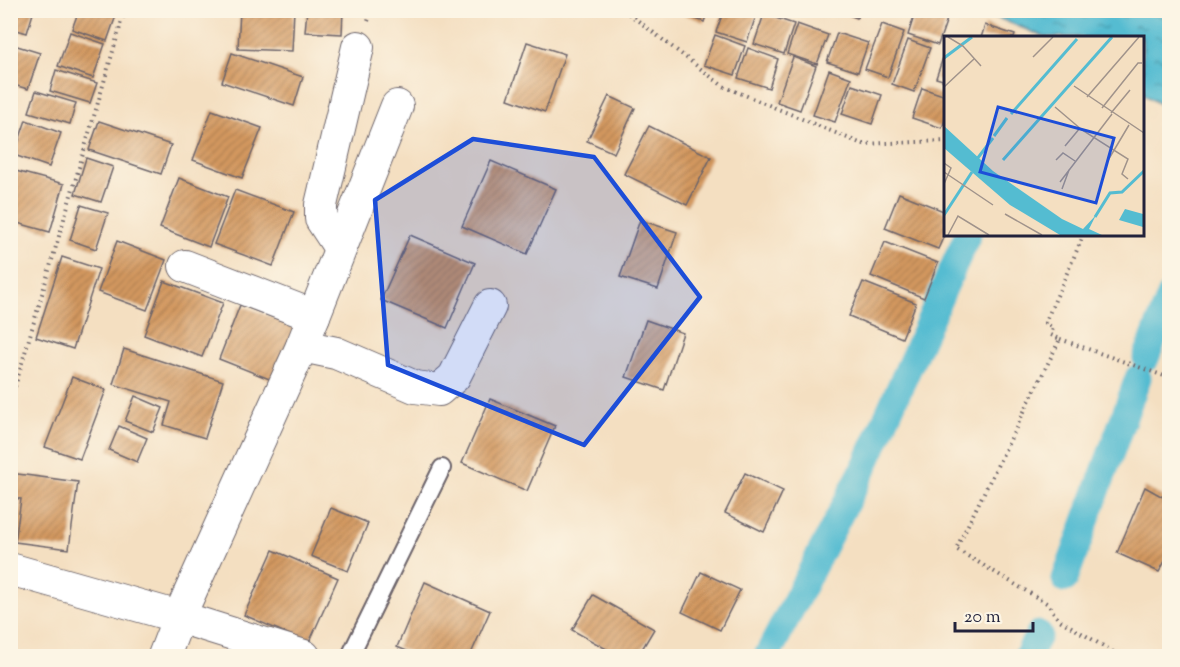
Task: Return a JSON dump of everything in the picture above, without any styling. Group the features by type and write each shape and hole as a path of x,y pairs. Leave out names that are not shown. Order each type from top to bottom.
{"street":[{"path":"340,248 321,219 321,205 358,47"},
{"path":"164,657 179,617 302,346 397,106"},
{"path":"186,266 314,315"},
{"path":"302,346 336,353 415,387 439,390 454,377 490,306"},
{"path":"10,569 179,617 304,657"}],"lane":[{"path":"350,657 442,468"}],"path":[{"path":"10,404 125,10"},
{"path":"624,10 723,86 862,144 944,141"},
{"path":"1083,236 1044,323 1053,328 1051,335 1170,378"},
{"path":"1060,339 956,549 1048,603 1058,619 1120,657"}],"highlighted area":[{"path":"473,139 594,157 700,297 584,445 388,365 375,200"}],"water":[{"path":"980,11 1169,11 1169,110 1144,95 1144,36 1042,36"}],"building":[{"path":"10,10 34,10 27,33 10,28"},
{"path":"79,10 118,10 107,41 72,29"},
{"path":"240,10 294,10 292,51 238,49"},
{"path":"307,10 343,10 342,34 305,32"},
{"path":"672,10 708,10 704,22"},
{"path":"724,10 757,13 747,42 716,32"},
{"path":"835,10 860,10 857,18"},
{"path":"916,10 932,10 948,16 938,45 908,35"},
{"path":"764,14 794,24 784,54 754,44"},
{"path":"797,24 828,35 817,64 787,54"},
{"path":"882,24 904,32 888,77 865,69"},
{"path":"985,25 1015,35 1015,36 982,36"},
{"path":"70,32 105,44 93,78 58,66"},
{"path":"837,33 868,43 858,72 827,62"},
{"path":"715,35 745,46 735,75 704,65"},
{"path":"908,40 930,48 914,92 892,84"},
{"path":"527,42 565,54 545,112 508,99"},
{"path":"14,45 40,53 28,89 10,84 10,55"},
{"path":"748,48 778,59 769,88 738,78"},
{"path":"232,53 303,77 294,106 222,82"},
{"path":"944,55 944,80 936,78"},
{"path":"793,57 816,66 800,110 777,102"},
{"path":"56,70 97,83 90,103 50,91"},
{"path":"829,70 851,78 835,122 813,115"},
{"path":"852,85 882,95 872,124 842,114"},
{"path":"922,88 944,95 942,128 912,118"},
{"path":"36,91 76,103 70,124 29,112"},
{"path":"10,95 15,96 11,109 10,109"},
{"path":"609,96 635,108 614,153 587,141"},
{"path":"212,110 262,128 242,178 193,160"},
{"path":"26,120 61,133 49,167 14,155"},
{"path":"99,121 171,145 161,174 89,150"},
{"path":"649,126 711,157 687,205 624,174"},
{"path":"86,158 113,167 101,202 75,194"},
{"path":"491,161 556,189 527,254 462,226"},
{"path":"12,170 64,184 50,232 10,221"},
{"path":"179,178 228,197 209,247 160,228"},
{"path":"235,190 294,212 273,266 214,244"},
{"path":"899,193 944,211 944,236 938,249 885,228"},
{"path":"81,205 108,213 96,249 70,240"},
{"path":"640,220 677,232 658,289 620,277"},
{"path":"410,235 475,263 447,328 381,300"},
{"path":"117,241 166,260 147,310 98,292"},
{"path":"885,242 938,263 924,298 871,276"},
{"path":"62,257 99,269 73,349 36,337"},
{"path":"164,281 223,303 202,357 144,335"},
{"path":"863,282 916,303 902,338 849,316"},
{"path":"240,305 298,327 277,382 219,359"},
{"path":"646,320 683,333 664,390 626,377"},
{"path":"124,349 223,381 205,438 164,425 171,402 113,384"},
{"path":"72,377 106,390 80,459 45,447"},
{"path":"135,396 163,408 153,432 125,421"},
{"path":"490,399 555,426 527,491 462,463"},
{"path":"119,426 147,438 137,462 109,450"},
{"path":"10,473 78,482 69,549 15,542 21,499 10,498"},
{"path":"745,473 783,491 764,532 725,513"},
{"path":"1145,487 1170,501 1170,552 1159,572 1117,553"},
{"path":"331,508 368,523 348,571 311,556"},
{"path":"273,550 338,578 309,643 244,615"},
{"path":"701,572 740,590 720,630 682,612"},
{"path":"425,582 490,611 470,656 419,656 397,647"},
{"path":"593,595 654,629 638,656 619,656 572,630"}],"waterway":[{"path":"767,656 864,468 967,236"},
{"path":"1146,358 1170,296"},
{"path":"1065,579 1138,378"},
{"path":"1027,656 1039,634"}]}
